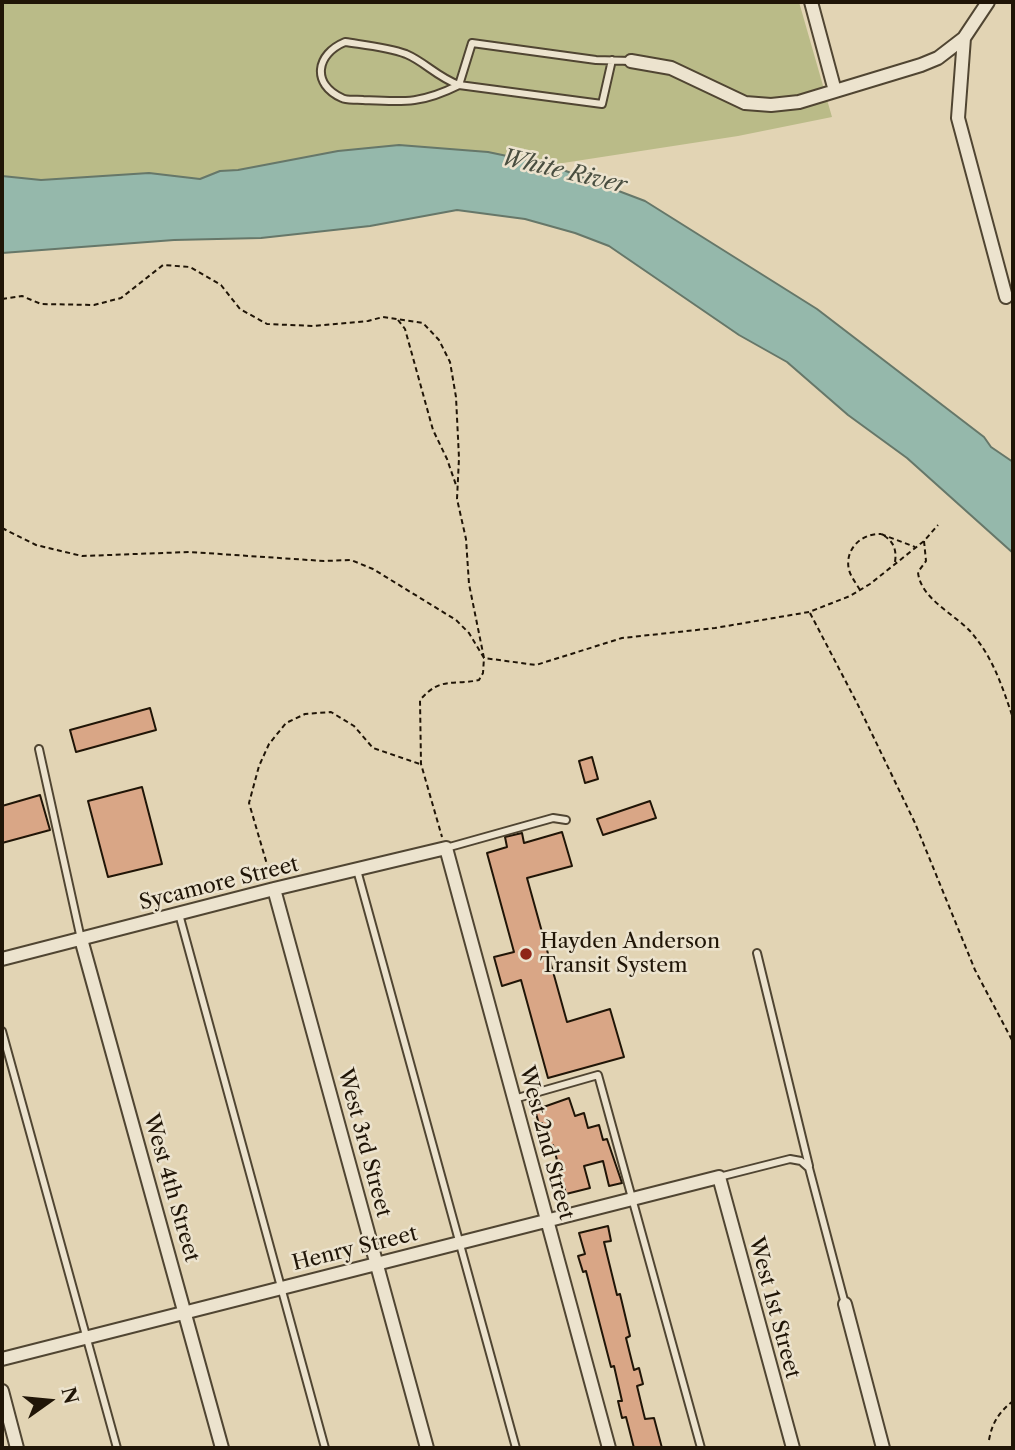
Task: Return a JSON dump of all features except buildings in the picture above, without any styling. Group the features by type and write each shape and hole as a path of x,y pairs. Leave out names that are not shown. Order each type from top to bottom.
{"street":[{"path":"811,2 835,91"},
{"path":"631,61 670,68 745,103 789,104 938,58 964,38 988,2"},
{"path":"964,38 958,118 1006,297"},
{"name":"Sycamore Street","path":"2,959 446,848"},
{"name":"West 2nd Street","path":"446,848 609,1448"},
{"name":"West 3rd Street","path":"274,889 428,1448"},
{"name":"West 4th Street","path":"81,939 222,1448"},
{"name":"Henry Street","path":"2,1359 719,1177"},
{"name":"West 1st Street","path":"719,1177 793,1448"},
{"path":"845,1304 883,1448"},
{"path":"2,1391 17,1448"}],"lane":[{"path":"612,60 603,104 459,85 442,79 405,53 345,42 331,48 323,59 320,74 328,87 342,99 405,102 435,97 459,85 472,43 631,61"},
{"path":"39,749 81,939"},
{"path":"446,848 553,818 566,820"},
{"path":"357,869 516,1448"},
{"path":"180,914 325,1448"},
{"path":"757,953 845,1304"},
{"path":"2,1031 117,1448"},
{"path":"514,1099 598,1075 701,1448"},
{"path":"719,1177 790,1159 798,1160 810,1168"}],"path":[{"path":"2,299 22,296 41,304 94,305 121,298 163,265 190,267 221,285 240,310 267,324 314,326 383,317 424,323 439,340 450,362 456,397 457,499 466,539 469,584 484,657 483,673 479,680 468,683 449,682 431,687 420,700 421,764 446,848"},
{"path":"398,319 405,329 433,430 457,488"},
{"path":"2,528 36,545 82,556 190,552 324,562 351,560 373,569 456,620 469,633 484,657 536,665 622,638 715,628 809,612 832,604 860,590 894,565 924,541 938,525"},
{"path":"860,590 848,568 854,544 863,537 881,534 916,548"},
{"path":"881,534 888,538 896,550 894,565"},
{"path":"924,541 926,561 918,572 923,589 971,632 990,657 1002,682 1013,718"},
{"path":"809,612 915,822 970,958 1013,1042"},
{"path":"274,889 249,803 259,766 269,744 286,723 305,714 331,712 354,726 373,748 421,764"},
{"path":"989,1440 992,1424 1013,1401"}],"green space":[{"path":"2,2 799,2 832,117 738,136 550,165 488,152 399,145 338,151 220,171 200,179 149,173 41,180 2,176"}],"water":[{"name":"White River","path":"399,145 488,152 550,165 645,201 817,309 1013,462 1013,553 907,458 848,415 787,362 739,335 609,246 575,233 525,219 457,210 370,226 261,238 174,240 2,253 2,176 41,180 149,173 200,179 220,171 338,151"}],"place":[{"name":"Hayden Anderson Transit System","path":"526,954"}]}
